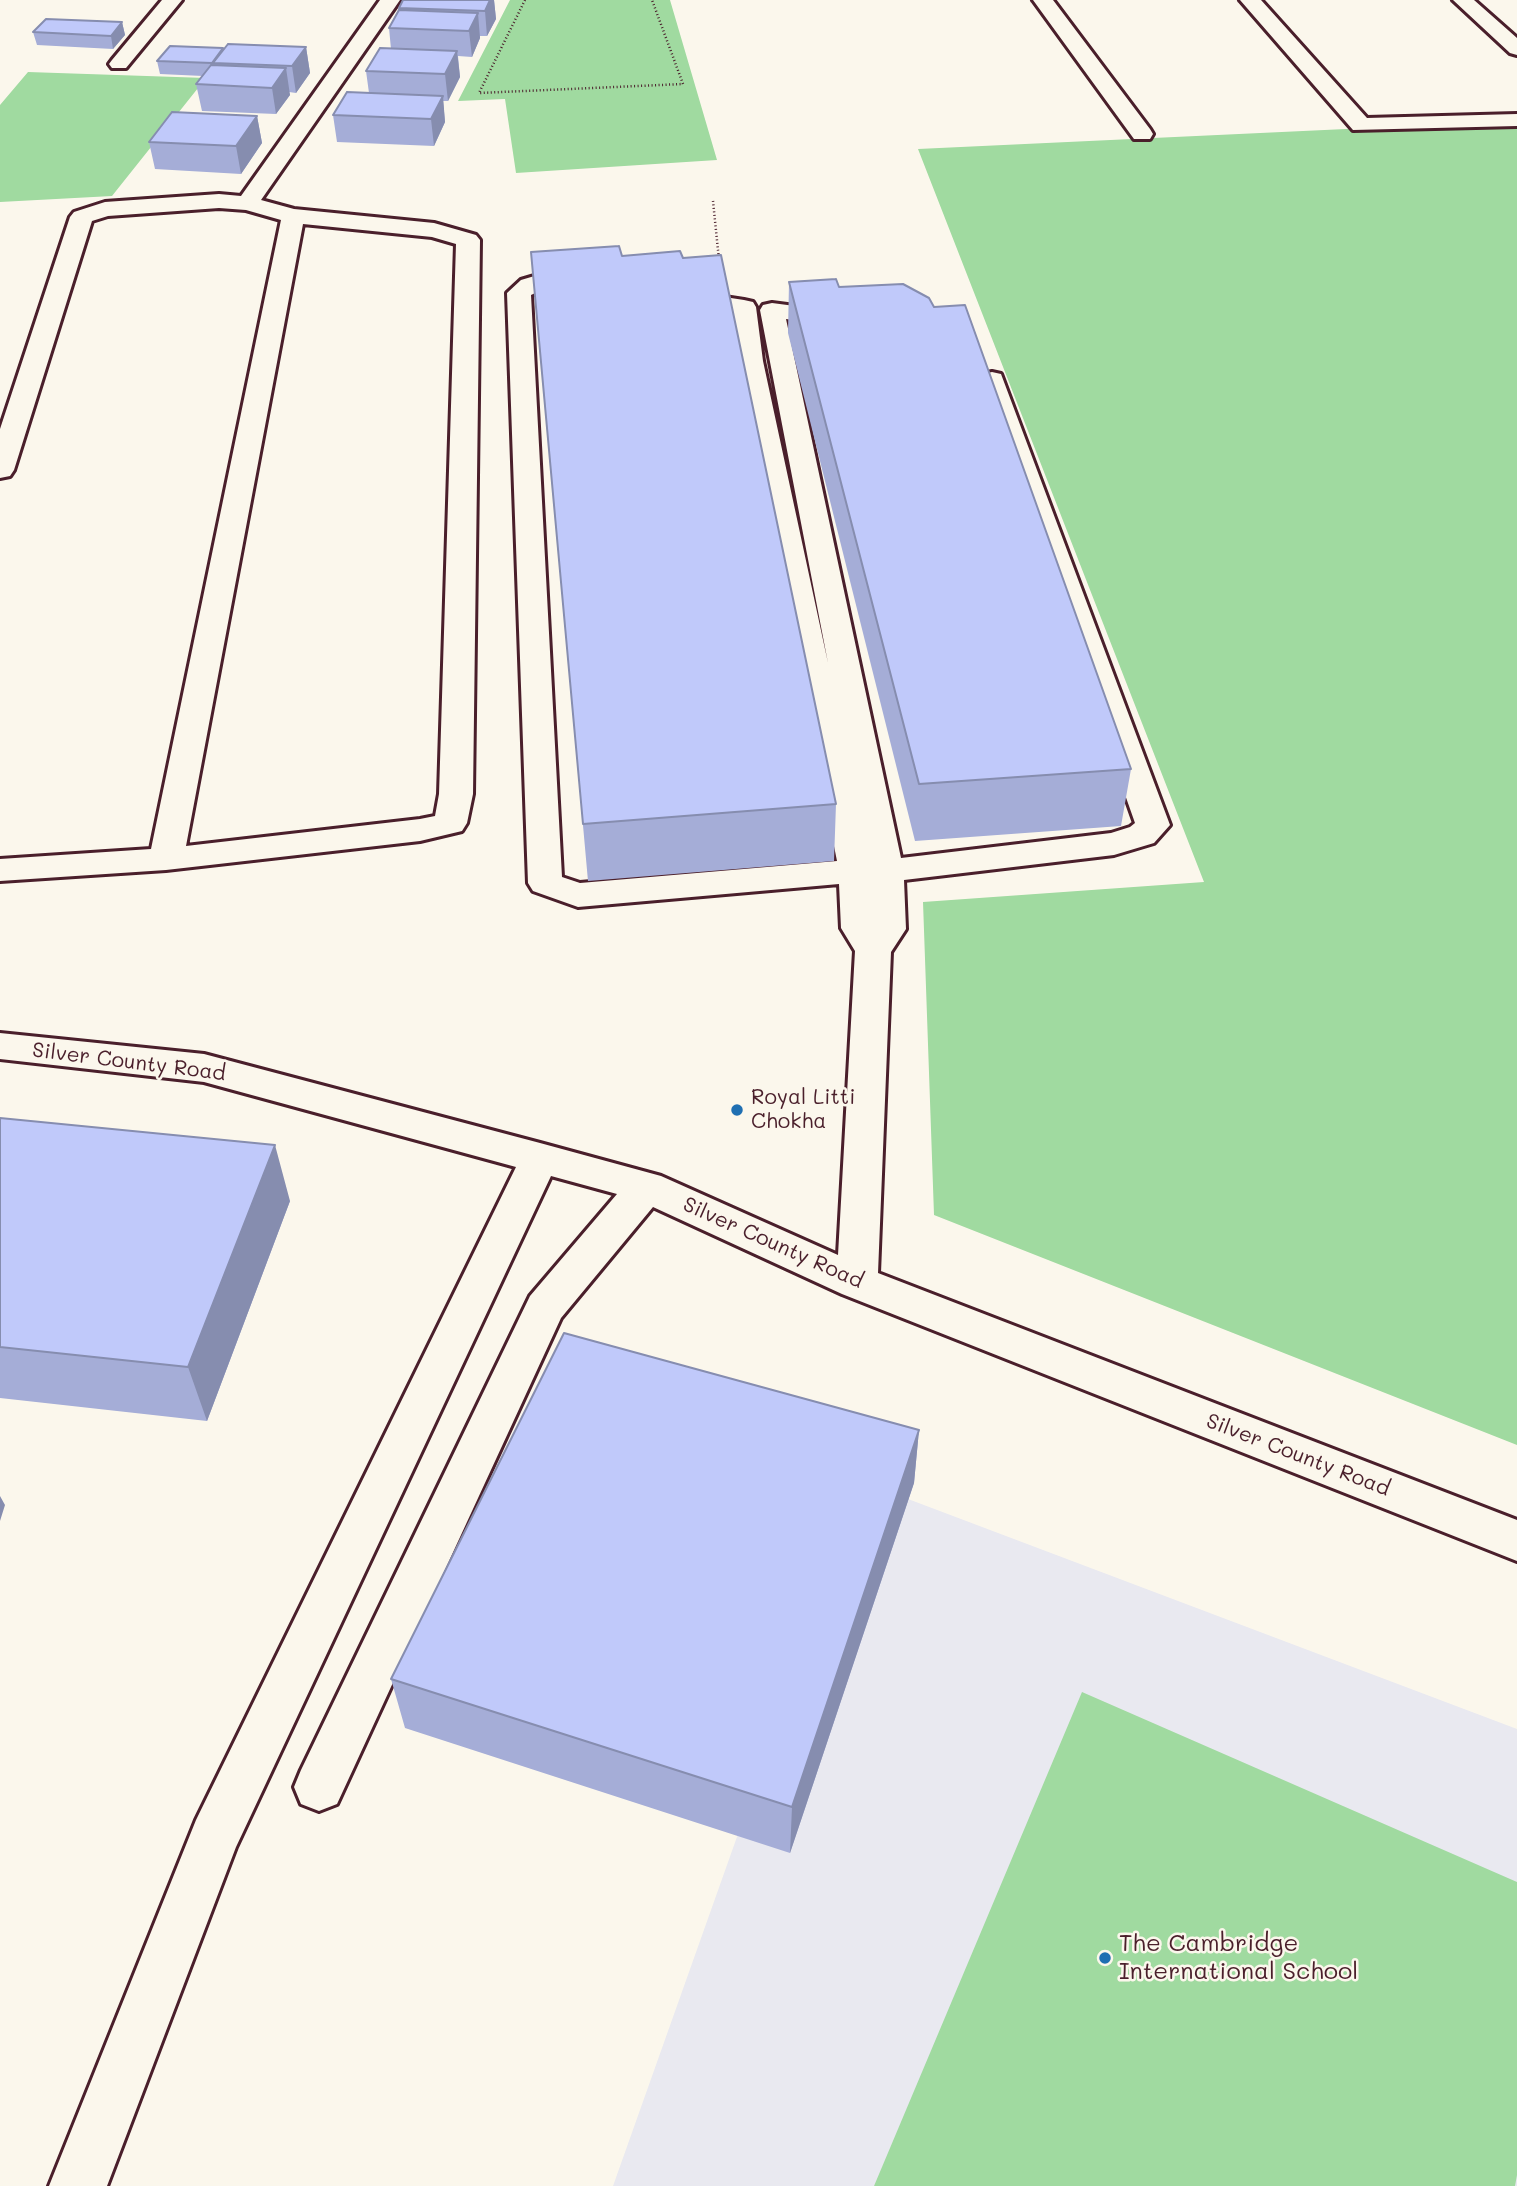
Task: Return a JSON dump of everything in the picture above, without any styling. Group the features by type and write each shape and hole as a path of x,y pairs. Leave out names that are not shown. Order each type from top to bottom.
{"street":[{"path":"119,64 172,0"},
{"path":"247,203 390,0"},
{"path":"1043,0 1142,134"},
{"path":"1250,0 1361,125 1517,120"},
{"path":"1463,0 1517,49"},
{"path":"0,470 82,217 105,209 219,201 247,203 293,216 434,230 468,240 456,794 450,823 420,830 166,859 0,870"},
{"path":"166,859 293,216"},
{"path":"616,288 548,279 530,285 519,293 545,883 578,895 856,871"},
{"path":"656,294 744,307 750,362 779,488 798,599 856,871 859,929 873,951"},
{"path":"856,1282 873,951 888,929 886,871 772,310 865,322"},
{"path":"886,871 1114,844 1142,835 1153,825 982,352"},
{"name":"Silver County Road","path":"0,1046 204,1068 647,1187 856,1282 1517,1541"},
{"path":"78,2186 214,1838 540,1158"},
{"path":"319,1787 545,1308 647,1187"}],"path":[{"path":"525,0 480,93 683,84 652,0"},
{"path":"713,201 723,303"}],"shaded area":[{"name":"The Cambridge International School","path":"863,1482 1517,1729 1517,2186 613,2186"}],"green space":[{"path":"510,0 670,0 717,160 516,173 505,99 458,101"},
{"path":"28,72 206,78 112,196 0,202 0,105"},
{"path":"1517,121 1517,1445 934,1215 923,902 1204,882 918,149"},
{"path":"1082,1692 1517,1882 1515,2186 874,2186"}],"building":[{"path":"403,0 490,0 485,11 399,8"},
{"path":"399,10 478,13 469,31 389,28"},
{"path":"46,19 122,22 111,36 33,32"},
{"path":"228,44 306,47 292,66 213,63"},
{"path":"170,46 223,48 212,63 157,61"},
{"path":"380,48 457,51 445,74 366,71"},
{"path":"211,65 286,68 272,88 196,84"},
{"path":"347,92 443,96 431,119 333,115"},
{"path":"172,112 257,116 236,146 149,142"},
{"path":"619,246 622,256 680,251 683,258 721,255 836,804 583,824 531,252"},
{"path":"836,279 839,287 903,284 929,298 934,307 965,305 1131,769 919,784 789,282"},
{"path":"0,1118 275,1145 188,1367 0,1347"},
{"path":"564,1333 919,1430 792,1807 391,1679"}],"place":[{"name":"Royal Litti Chokha","path":"737,1110"},
{"name":"The Cambridge International School","path":"1105,1958"}]}
